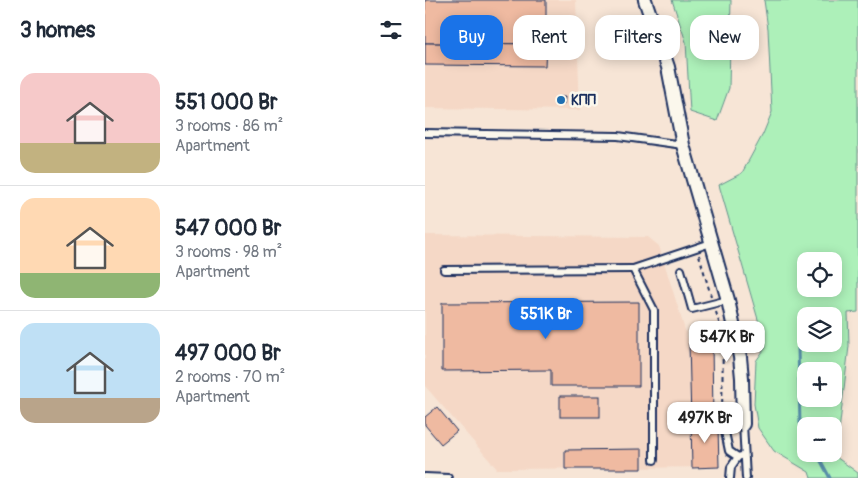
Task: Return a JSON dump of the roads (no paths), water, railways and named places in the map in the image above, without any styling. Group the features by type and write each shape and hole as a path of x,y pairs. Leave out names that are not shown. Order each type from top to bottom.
{"street":[{"path":"645,0 668,67 683,144 728,300 741,364 743,424"}],"lane":[{"path":"425,133 618,136 683,144"},
{"path":"444,270 633,269 711,243"},
{"path":"633,269 654,310 654,460"},
{"path":"681,270 692,309 728,300"},
{"path":"738,457 729,451 724,427 743,424 745,478"},
{"path":"730,478 731,467 738,457 745,454"},
{"path":"425,477 448,478"}],"waterway":[{"path":"798,352 800,417"},
{"path":"821,462 830,478"}],"place":[{"name":"КПП","path":"561,100"}]}
